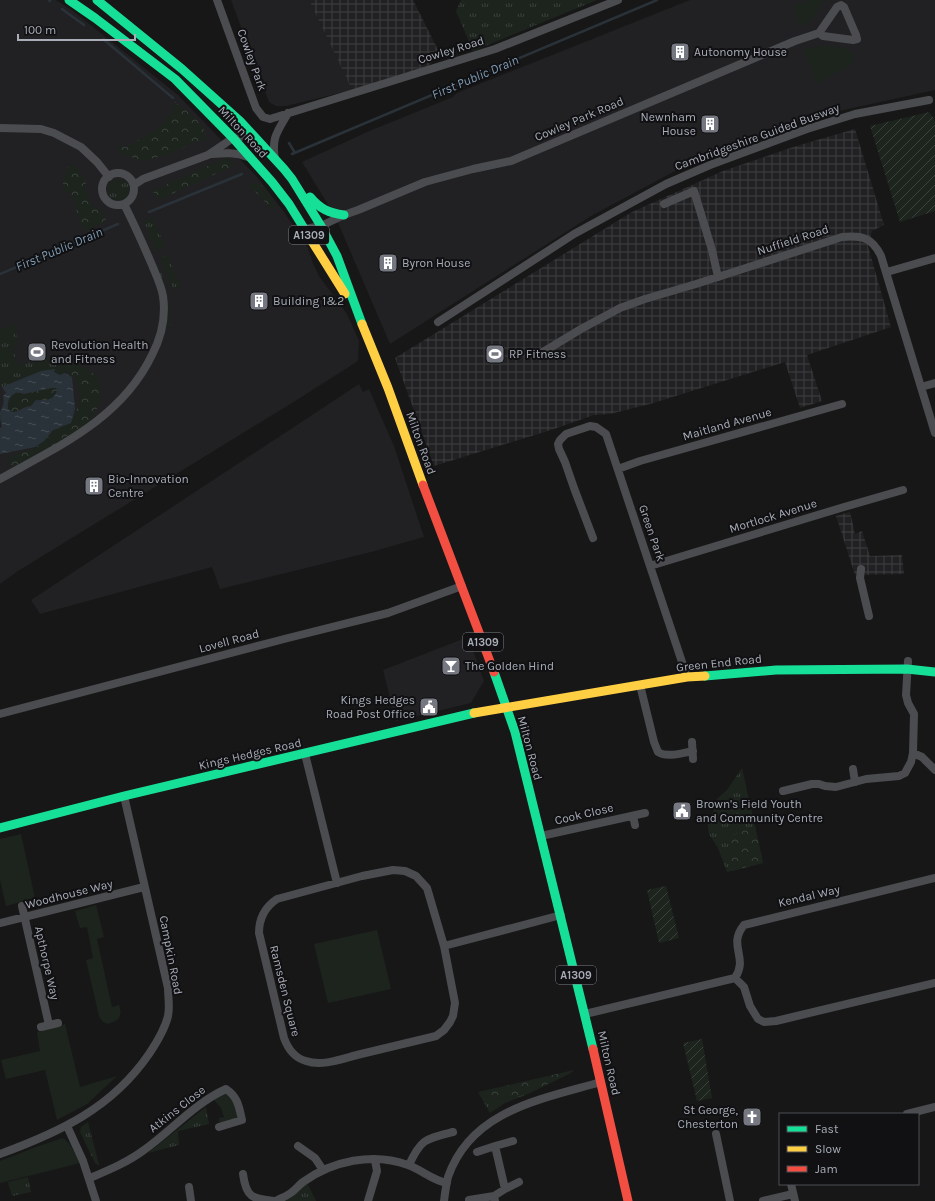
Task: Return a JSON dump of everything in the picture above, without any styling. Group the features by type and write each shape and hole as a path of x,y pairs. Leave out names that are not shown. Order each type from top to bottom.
{"main road":[{"name":"Milton Road","path":"69,0 175,79 233,138 272,182 289,204 359,318"},
{"name":"Milton Road","path":"103,2 182,69 240,121 276,160 292,179 321,226 337,256 359,318 388,388 438,526 445,540 515,732 585,1014 628,1201"},
{"name":"A1309","path":"182,69 228,120 234,134 233,138"},
{"name":"A1309","path":"292,179 299,184 319,208 328,213 344,215"},
{"name":"A1309","path":"321,226 318,231 318,237 334,268 336,281"},
{"name":"Green End Road","path":"507,708 687,677 776,670 907,665 935,672"},
{"name":"Kings Hedges Road","path":"0,828 124,796 477,712 507,708"}],"street":[{"name":"Cowley Park","path":"217,0 256,108 263,117 270,119 274,118"},
{"name":"Cowley Road","path":"274,118 495,49 618,0"},
{"path":"95,18 103,2"},
{"path":"841,5 844,7 857,39 853,40 823,36 819,33 837,7 841,5"},
{"name":"Cowley Park Road","path":"344,215 425,182 473,169 511,161 795,41 819,33"},
{"name":"Cambridgeshire Guided Busway","path":"438,322 574,234 666,184 710,165 807,129 855,114 929,100"},
{"path":"276,160 274,150 275,137 288,113"},
{"path":"0,128 41,129 68,140 82,147 108,176"},
{"path":"134,184 211,154 233,138 245,136 255,138"},
{"path":"211,154 241,154 251,158"},
{"path":"118,173 123,174 131,180 134,184 133,194 130,200 119,205 110,202 103,195 103,185 108,176 118,173"},
{"path":"664,204 694,191 712,250 718,277"},
{"path":"0,479 82,432 105,415 135,383 156,348 162,332 164,321 164,304 161,287 124,204"},
{"name":"A1309","path":"305,229 321,226 344,215"},
{"name":"A1309","path":"328,240 329,229 333,220"},
{"name":"Nuffield Road","path":"538,355 620,308 842,237 856,235 869,240 877,247 887,272 900,321 935,433"},
{"path":"887,272 935,258"},
{"path":"921,387 935,383"},
{"name":"Maitland Avenue","path":"618,469 640,461 842,404"},
{"name":"Green Park","path":"593,538 565,462 558,450 560,440 566,434 590,426 596,427 604,431 606,434 687,677"},
{"name":"Mortlock Avenue","path":"650,566 844,506 903,490"},
{"path":"861,569 860,578 869,616"},
{"name":"Lovell Road","path":"0,714 388,613 462,586"},
{"path":"783,791 812,784 836,787 866,779 899,776 905,773 909,767 913,753 914,714 908,703 906,695 907,665"},
{"path":"640,685 656,750 660,754 664,755 693,755 692,742"},
{"path":"913,753 922,757 935,770"},
{"path":"305,754 337,882"},
{"path":"853,769 855,782"},
{"name":"Campkin Road","path":"0,1154 67,1126 108,1100 141,1065 159,1039 168,1015 168,988 124,796"},
{"name":"Cook Close","path":"541,836 645,813"},
{"name":"Cook Close","path":"633,816 635,826"},
{"name":"Ramsden Square","path":"393,870 406,871 416,876 427,888 444,946 455,1003 453,1016 450,1022 444,1030 436,1036 326,1062 315,1063 299,1058 287,1046 259,933 259,926 266,909 277,899 337,882 393,870"},
{"name":"Kendal Way","path":"736,978 741,961 737,948 737,936 744,925 754,921 935,878"},
{"name":"Woodhouse Way","path":"0,923 144,887"},
{"name":"Apthorpe Way","path":"22,906 45,1026 58,1023"},
{"path":"444,946 561,915"},
{"path":"585,1014 736,978 744,987 753,1014 764,1022 776,1021 935,983"},
{"path":"444,1201 447,1183 454,1163 461,1150 473,1136 488,1123 507,1112 535,1101 601,1082"},
{"name":"Atkins Close","path":"90,1178 116,1167 135,1156 165,1134 190,1112 215,1094 226,1089 233,1093 238,1102 242,1120 219,1127"},
{"path":"912,1113 935,1108"},
{"path":"67,1126 90,1178 96,1201"},
{"path":"408,1166 421,1143 446,1131"},
{"path":"716,1134 730,1201"},
{"path":"477,1152 513,1141"},
{"path":"298,1146 315,1158 323,1170"},
{"path":"496,1146 505,1189"},
{"path":"243,1174 244,1184 252,1197 275,1201 291,1193 303,1182 323,1170 363,1159 386,1160 408,1166 437,1181 447,1183"},
{"path":"368,1201 377,1171 375,1160"},
{"path":"469,1200 494,1198 505,1189 519,1182"},
{"path":"763,1201 794,1198 791,1185"},
{"path":"189,1187 191,1201"}],"shaded area":[{"path":"0,0 56,0 73,11 178,95 257,177 284,212 308,248 319,276 347,314 359,341 358,361 18,571 0,584"},
{"path":"231,0 309,0 352,90 286,106 276,106 269,102"},
{"path":"309,0 413,0 438,50 429,67 352,90"},
{"path":"690,0 935,0 935,90 812,117 677,170 591,216 390,344 336,218 302,162 367,132 453,97 457,93"},
{"path":"855,129 884,225 872,231 868,246 891,327 807,355 822,401 800,408 785,362 650,404 610,414 594,415 551,430 434,466 395,358 632,212 723,171 793,147"},
{"path":"359,384 363,392 369,389 394,446 424,537 371,552 220,589 212,567 40,614 31,600"},
{"path":"850,512 855,534 862,531 870,556 902,555 904,574 855,575 836,516"},
{"path":"468,637 484,681 471,703 396,721 383,670"}],"green space":[{"path":"461,0 597,0 473,51 456,11"},
{"path":"807,0 825,0 812,20 799,27 795,10 796,5"},
{"path":"827,45 849,50 856,62 817,83 803,50"},
{"path":"175,102 200,123 206,134 207,140 188,145 167,155 141,161 117,151 119,146 128,147 152,131 157,130 171,114"},
{"path":"929,112 935,120 935,211 900,222 870,126"},
{"path":"228,157 235,165 161,199 154,196 153,193 161,187"},
{"path":"69,164 78,168 85,180 92,205 104,212 106,221 84,231 70,193 62,188"},
{"path":"119,179 127,182 130,190 127,198 119,201 111,198 108,190 111,182"},
{"path":"248,184 261,184 272,199 276,208 271,208"},
{"path":"153,217 165,247 156,251 144,221"},
{"path":"167,255 181,286 173,289 160,258"},
{"path":"158,264 168,295 170,328 167,323 168,312 157,270"},
{"path":"15,325 18,346 13,347 17,365 60,356 71,363 64,369 65,373 60,375 53,372 38,373 2,387 0,384 0,330"},
{"path":"71,363 88,370 99,380 101,394 99,403 90,422 86,427 48,449 10,468 9,457 21,452 30,451 44,441 53,430 71,423 79,401 79,394 78,388 71,375 64,369"},
{"path":"56,388 57,391 51,398 46,400 36,400 31,406 16,412 8,409 9,399 17,392 24,394"},
{"path":"742,768 763,863 727,872 718,848 709,834 707,820 710,820 715,807 712,805 727,790"},
{"path":"755,826 763,863 732,871 728,837"},
{"path":"21,834 35,898 6,906 0,880 0,839"},
{"path":"666,886 679,938 659,943 647,890"},
{"path":"96,905 104,937 97,939 112,1007 119,1005 120,1009 119,1018 107,1024 102,1021 99,1016 86,960 93,958 87,927 80,928 75,911"},
{"path":"377,930 391,989 328,1003 314,944"},
{"path":"65,1024 80,1087 117,1076 87,1104 57,1120 45,1070 6,1079 1,1060 40,1051 37,1032"},
{"path":"702,1039 712,1098 697,1101 683,1043"},
{"path":"574,1070 571,1073 528,1094 499,1099 491,1098 478,1092"},
{"path":"478,1092 491,1098 499,1099 528,1094 505,1103 490,1113"},
{"path":"223,1093 230,1094 234,1101 238,1119 220,1124 219,1118 224,1117 221,1108 213,1099"},
{"path":"206,1107 209,1124 178,1131 179,1145 148,1153"},
{"path":"88,1122 99,1165 95,1163 80,1132 81,1127"},
{"path":"63,1138 70,1144 80,1163 0,1183 0,1161"},
{"path":"28,1177 31,1192 12,1196 8,1182"},
{"path":"307,1183 316,1201 283,1201"}],"water":[{"path":"55,369 54,372 60,375 65,373 72,377 75,409 71,423 53,430 44,441 35,447 0,454 0,428 2,427 0,414 3,404 3,396 6,393 2,387 41,371","holes":["56,388 56,394 49,399 36,400 31,406 16,412 8,409 9,399 17,392 24,394"]}],"waterway":[{"name":"First Public Drain","path":"292,154 657,0"},
{"path":"62,9 84,25"},
{"path":"103,39 173,98"},
{"path":"289,143 295,153"},
{"path":"149,212 242,174"},
{"name":"First Public Drain","path":"0,274 118,224"}],"traffic: fast":[{"path":"69,0 175,79 233,138 272,182 289,204 310,238"},
{"path":"97,0 182,69 240,121 284,169 292,179 321,226 337,256 362,324"},
{"path":"310,197 317,205 325,210 344,215"},
{"path":"705,676 776,670 907,669 935,672"},
{"path":"494,672 515,732 593,1049"},
{"path":"0,828 124,796 474,713"}],"traffic: slow":[{"path":"310,238 345,294"},
{"path":"362,324 388,388 423,485"},
{"path":"474,713 687,677 705,676"}],"traffic: jam":[{"path":"423,485 494,672"},
{"path":"593,1049 628,1201"}],"place":[{"name":"Autonomy House","path":"680,52"},
{"name":"Newnham House","path":"710,124"},
{"name":"Byron House","path":"388,263"},
{"name":"Building 1&2","path":"259,301"},
{"name":"Revolution Health and Fitness","path":"37,352"},
{"name":"RP Fitness","path":"495,354"},
{"name":"Bio-Innovation Centre","path":"94,486"},
{"name":"The Golden Hind","path":"451,666"},
{"name":"Kings Hedges Road Post Office","path":"429,707"},
{"name":"Brown's Field Youth and Community Centre","path":"682,811"},
{"name":"St George, Chesterton","path":"752,1117"}]}
